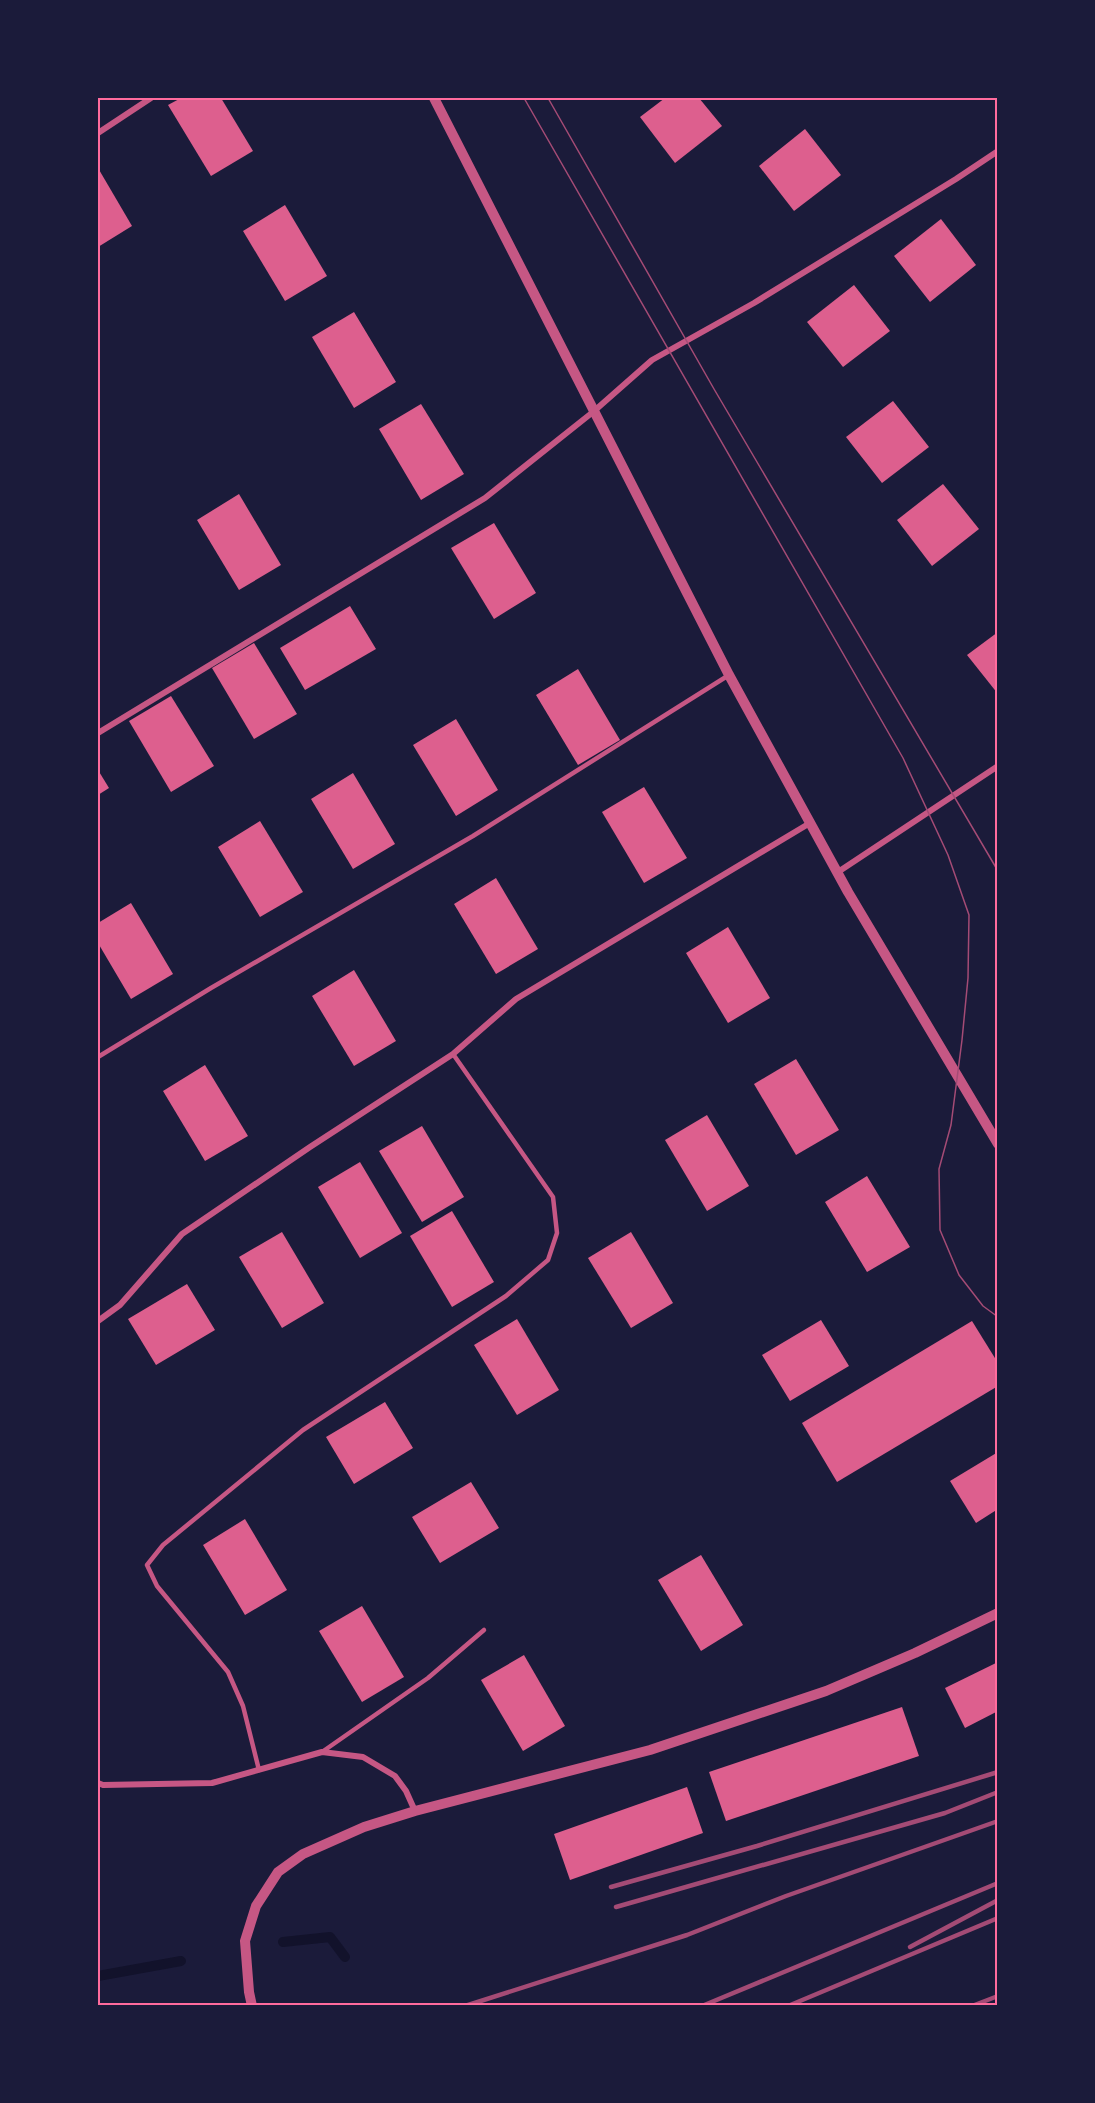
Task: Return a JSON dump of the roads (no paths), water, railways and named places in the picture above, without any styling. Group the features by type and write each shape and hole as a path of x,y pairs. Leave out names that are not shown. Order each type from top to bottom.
{"street":[{"path":"98,133 151,98"},
{"path":"434,98 729,675 838,872 998,1144"},
{"path":"98,733 485,498 652,360 754,303 998,151"},
{"path":"838,872 998,766"},
{"path":"98,1321 120,1305 182,1234 453,1054 516,999 810,823"},
{"path":"252,2006 245,1941 256,1906 278,1872 303,1854 354,1831 415,1811 650,1750 826,1691 915,1653 998,1613"},
{"path":"98,1782 103,1785 212,1783 322,1752 363,1757 395,1776 406,1791 415,1811"}],"lane":[{"path":"98,1057 211,988 473,836 729,675"},
{"path":"259,1770 243,1706 228,1672 157,1586 147,1565 163,1545 303,1430 506,1296 548,1260 557,1233 553,1197 453,1054"},
{"path":"322,1752 428,1678 484,1630"}],"waterway":[{"path":"283,1942 330,1937 345,1957"},
{"path":"98,1976 181,1961"}],"tram line":[{"path":"524,98 903,758 948,855 969,915 968,978 951,1125 939,1169 940,1230 959,1275 983,1306 998,1317"},
{"path":"548,98 714,389 998,871"}],"railway":[{"path":"611,1887 757,1846 998,1772"},
{"path":"616,1907 945,1813 998,1792"},
{"path":"465,2006 687,1935 786,1896 998,1821"},
{"path":"702,2006 998,1883"},
{"path":"910,1947 998,1900"},
{"path":"788,2006 998,1918"},
{"path":"972,2006 998,1996"}]}
